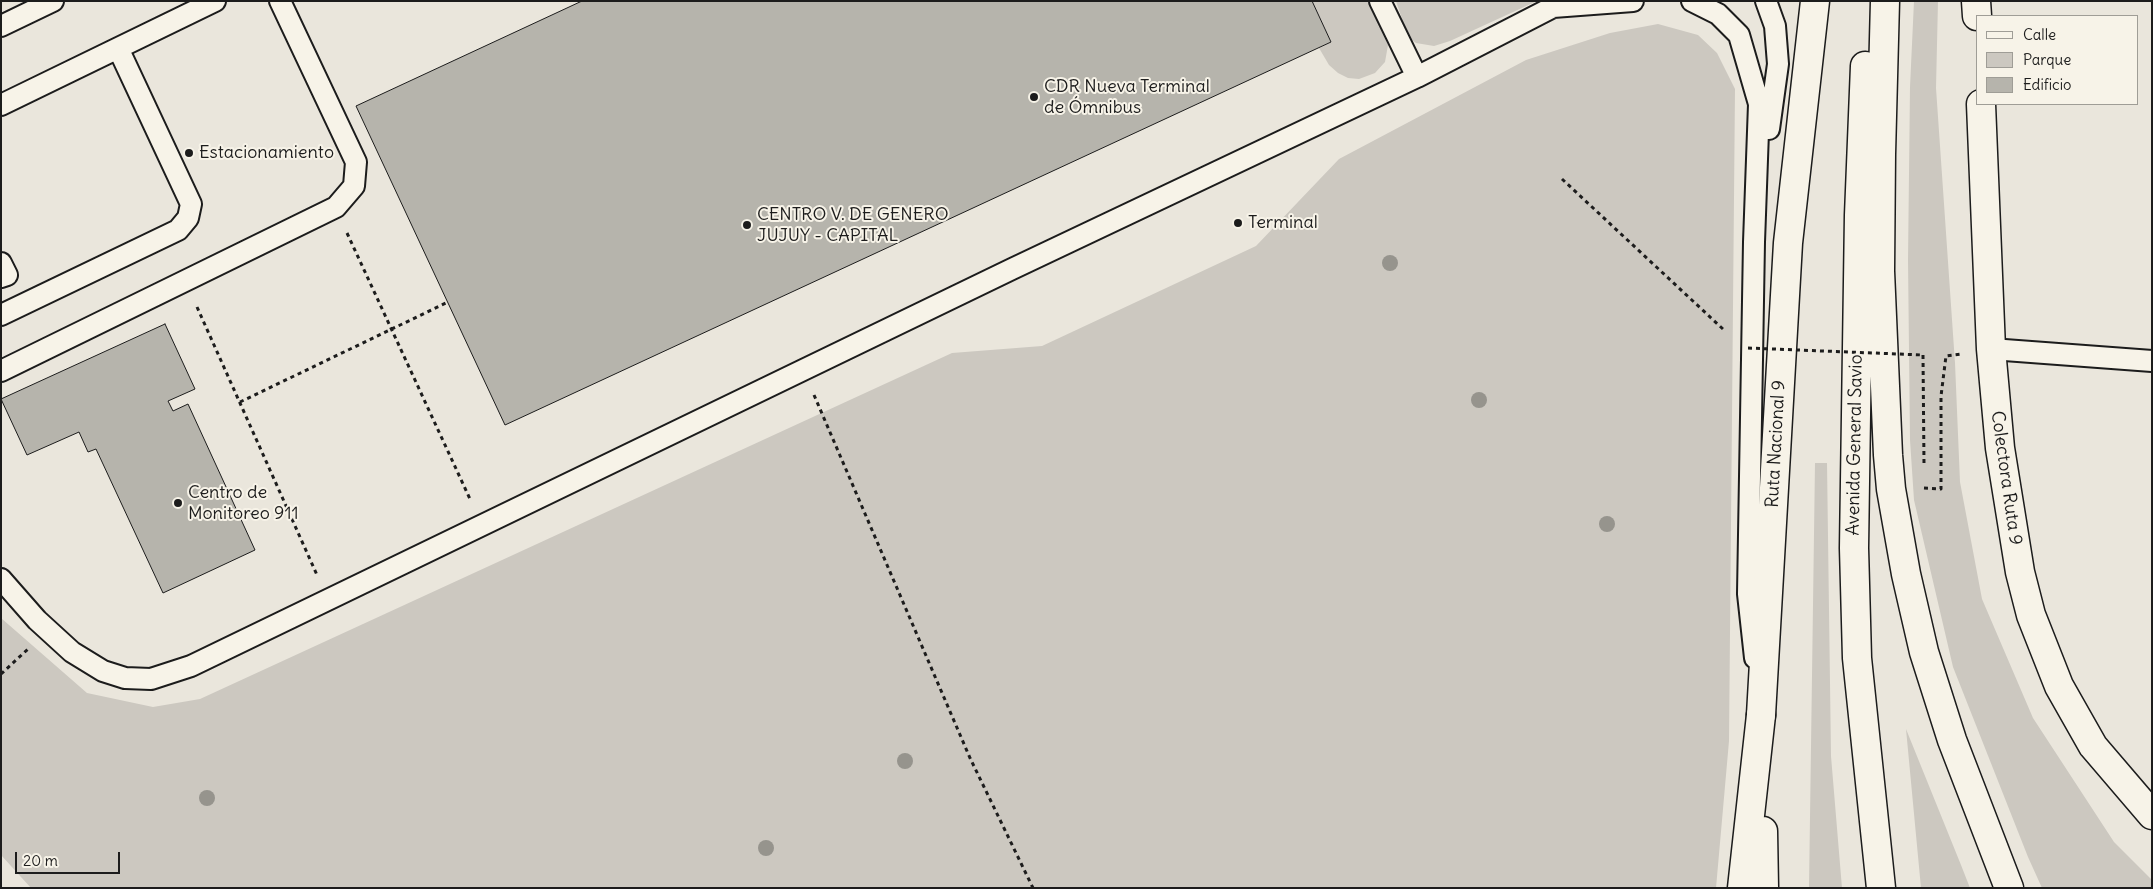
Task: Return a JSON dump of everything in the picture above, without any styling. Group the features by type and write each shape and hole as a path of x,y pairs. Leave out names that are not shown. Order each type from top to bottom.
{"main road":[{"name":"Ruta Nacional 9","path":"1764,888 1761,715 1788,243 1815,1"},
{"name":"Avenida General Savio","path":"1869,1 1861,122 1854,548 1857,658 1881,888"},
{"path":"1885,1 1880,271 1891,489 1906,574 1924,652 1952,740 2009,888"},
{"path":"1976,1 1977,15"},
{"name":"Colectora Ruta 9","path":"1981,105 1991,349 2001,456 2020,572 2031,615 2059,686 2093,746 2152,815"},
{"path":"1742,888 1761,715"}],"lane":[{"path":"1,26 53,1"},
{"path":"1,105 215,1"},
{"path":"1,371 336,207 354,186 356,162 280,1"},
{"path":"1380,1 1418,77"},
{"path":"1,579 36,620 72,652 103,672 124,678 151,679 191,666 803,369 1418,77 1557,4 1633,1"},
{"path":"1692,1 1718,14 1739,35 1760,104 1754,242 1748,594 1761,715"},
{"path":"1754,242 1778,64 1775,26 1766,1"},
{"path":"1,315 178,230 188,218 191,204 118,48"},
{"path":"1991,349 2152,361"}],"path":[{"path":"1562,179 1729,334"},
{"path":"336,207 482,525"},
{"path":"186,281 328,600"},
{"path":"240,402 448,302"},
{"path":"1742,344 1748,348 1923,354 1924,469"},
{"path":"1924,478 1924,488 1941,489 1941,396 1945,362"},
{"path":"803,369 970,758 1033,888"},
{"path":"1,674 20,654"}],"green space":[{"path":"1312,1 1370,1 1388,45 1385,62 1375,73 1359,79 1348,78 1338,73 1329,65 1319,48 1331,42"},
{"path":"1396,1 1537,1 1450,41 1434,46 1416,43 1408,37"},
{"path":"1914,1 1938,1 1936,88 1955,363 1960,482 1982,599 2033,718 2114,842 2152,880 2152,888 2042,888 1953,667 1914,500 1910,440 1908,260 1910,87"},
{"path":"1658,24 1698,35 1717,53 1735,89 1729,741 1716,888 31,888 1,855 1,618 87,693 153,707 200,699 952,353 1042,346 1256,246 1339,159 1526,60 1610,33"},
{"path":"1815,463 1827,463 1831,756 1842,888 1809,888"},
{"path":"1906,729 1961,865 1970,888 1921,888"}],"building":[{"path":"582,1 1312,1 1331,42 505,425 356,106"},
{"name":"Centro de Monitoreo 911","path":"165,324 195,389 168,401 173,411 188,404 255,550 163,593 96,449 88,452 79,432 27,455 1,399"}],"place":[{"name":"CDR Nueva Terminal de Ómnibus","path":"1034,97"},
{"name":"Estacionamiento","path":"189,153"},
{"name":"Terminal","path":"1238,223"},
{"name":"CENTRO V. DE GENERO JUJUY - CAPITAL","path":"747,225"},
{"name":"Centro de Monitoreo 911","path":"178,503"}]}
